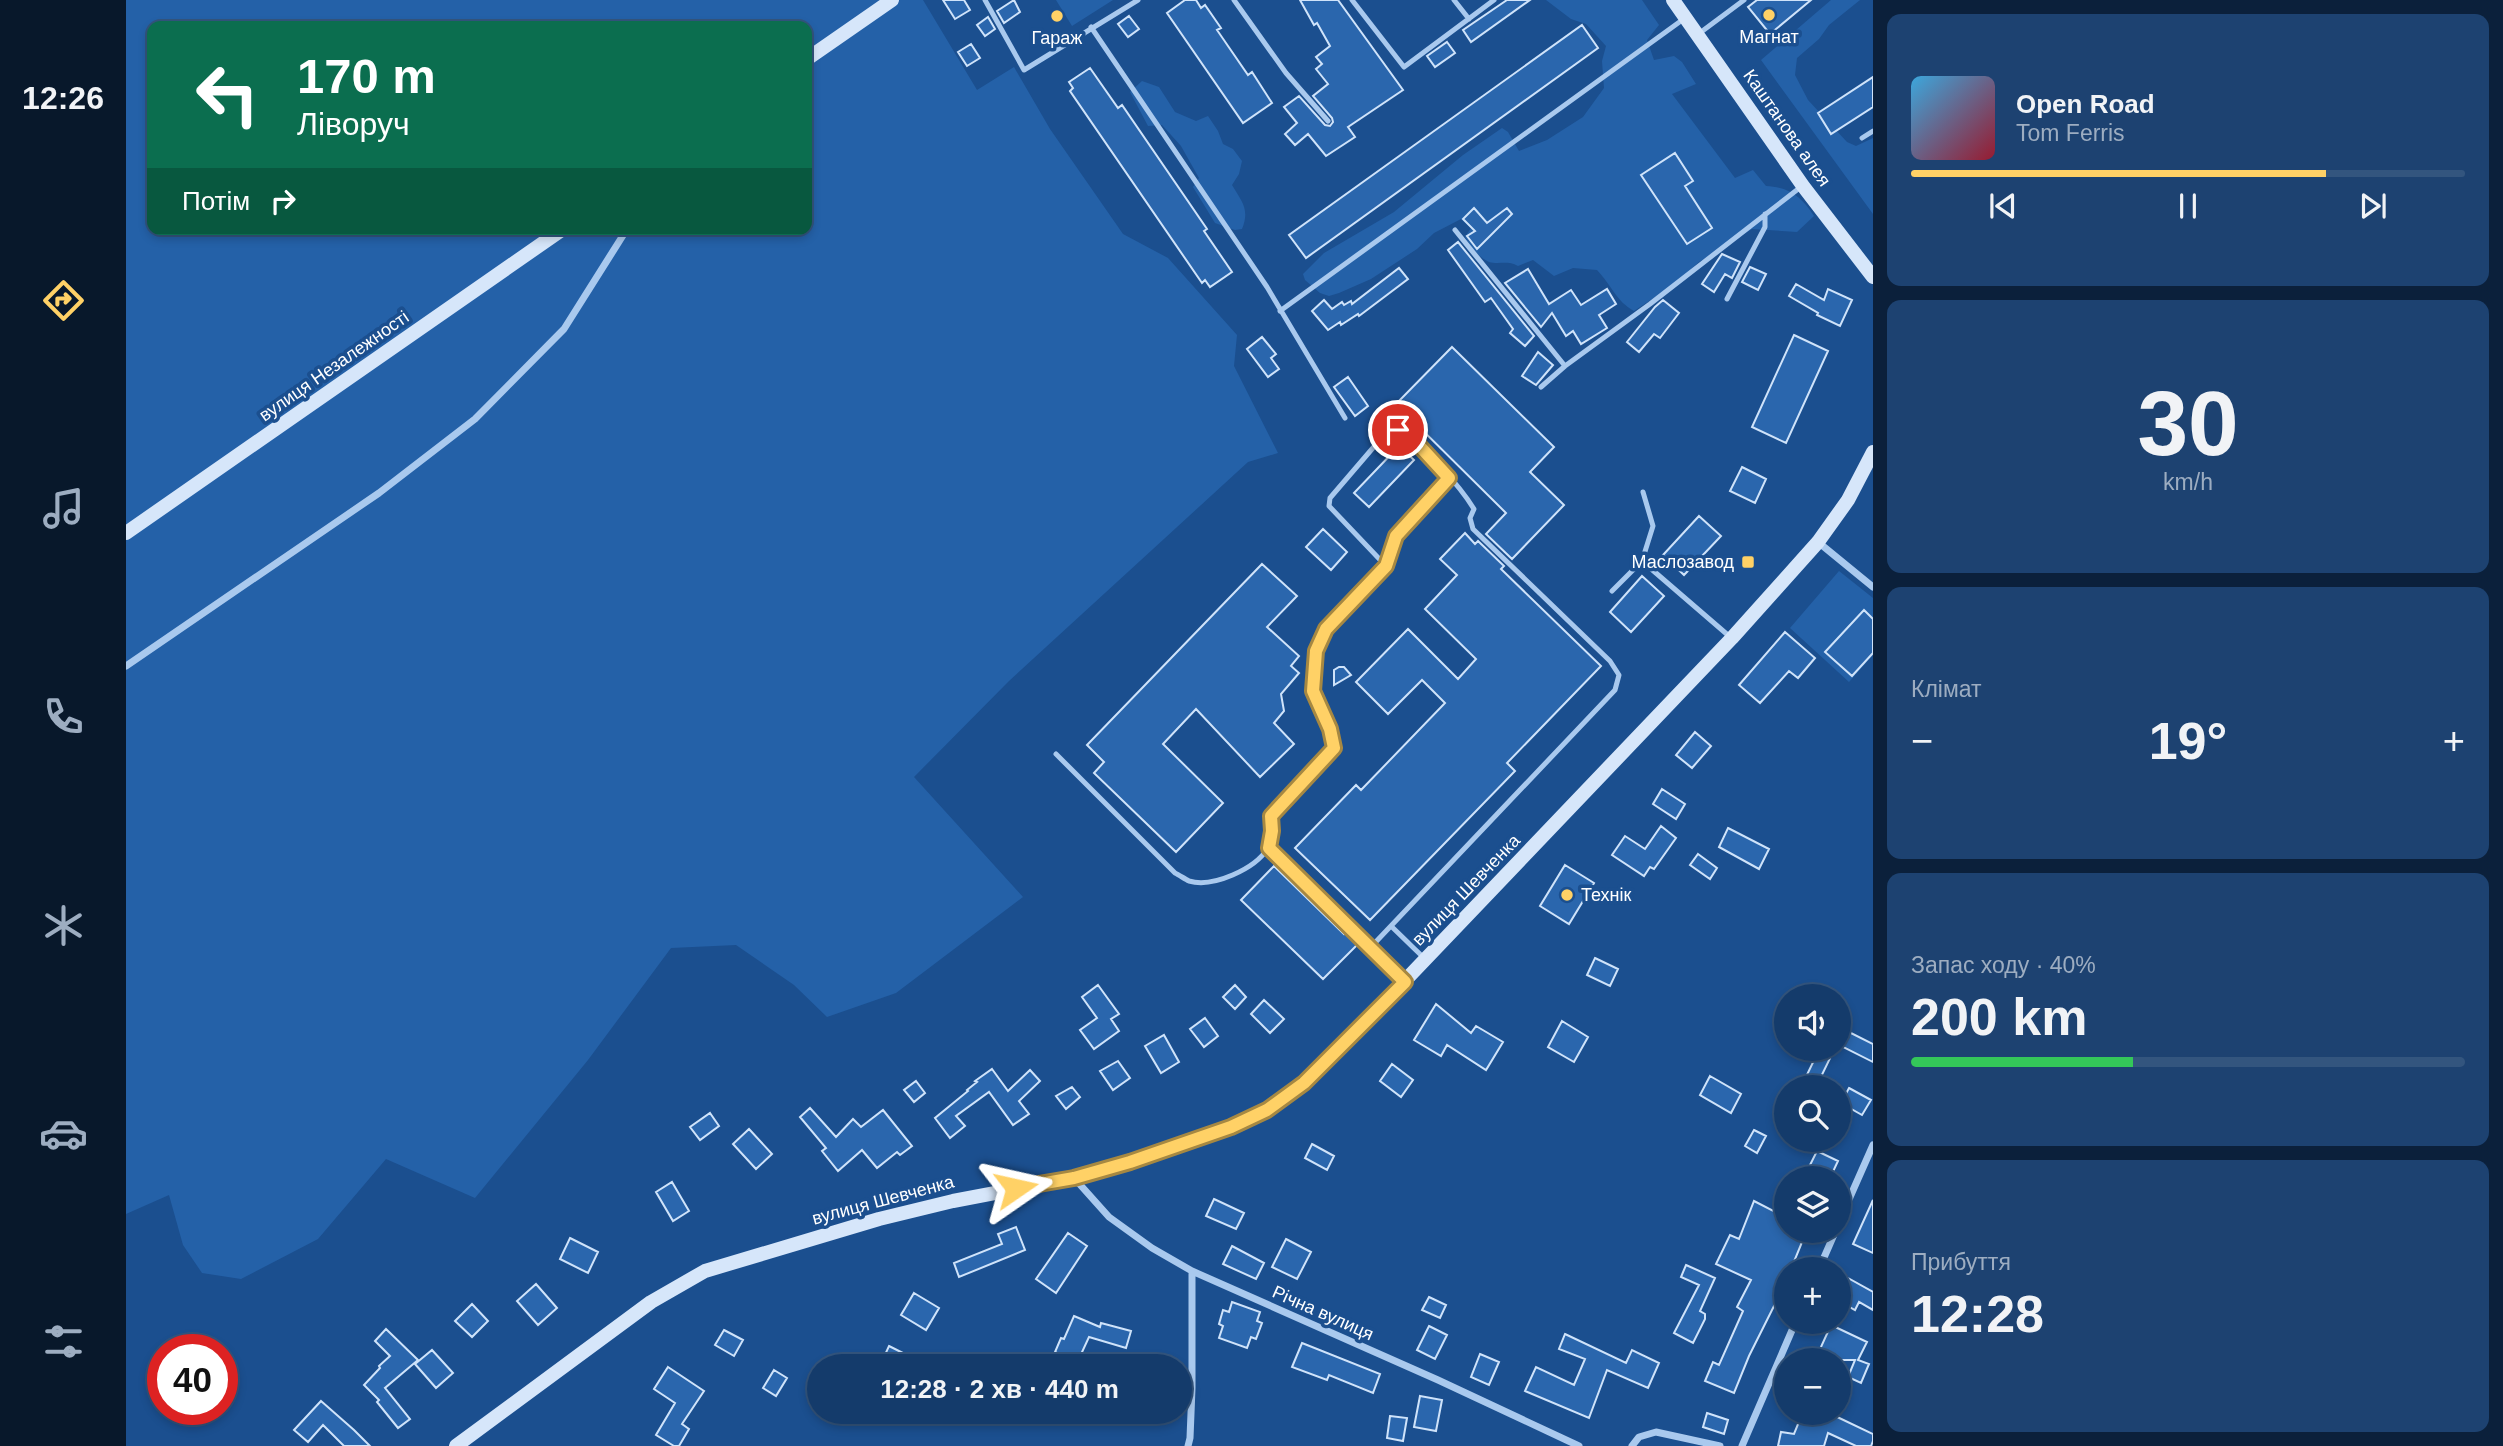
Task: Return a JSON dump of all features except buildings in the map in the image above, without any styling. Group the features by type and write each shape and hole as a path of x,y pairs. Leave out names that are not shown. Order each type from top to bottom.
{"street":[{"path":"812,56 892,0"},
{"name":"Каштанова алея","path":"1672,0 1803,186 1873,276"},
{"name":"вулиця Незалежності","path":"126,533 554,235"},
{"path":"126,667 379,494 475,419 564,329 623,235"},
{"name":"вулиця Шевченка","path":"456,1446 651,1302 705,1271 879,1219 953,1201 1074,1178 1130,1162 1231,1127 1267,1110 1304,1083 1405,982 1732,638 1818,542 1847,500 1873,452"},
{"path":"1818,542 1873,587"},
{"path":"1851,1195 1873,1145"},
{"name":"Річна вулиця","path":"1074,1178 1109,1217 1152,1248 1192,1271 1579,1446"},
{"path":"1188,1446 1191,1438 1192,1271"},
{"path":"1742,1446 1790,1334"},
{"path":"1632,1446 1639,1437 1657,1432 1720,1446"}],"lane":[{"path":"985,0 1024,70 1138,0"},
{"path":"1234,0 1286,73 1328,121"},
{"path":"1352,0 1404,67 1494,0"},
{"path":"1454,0 1469,19"},
{"path":"1698,35 1744,0"},
{"path":"1280,311 1685,18"},
{"path":"1091,27 1267,287 1345,418"},
{"path":"1862,138 1873,131"},
{"path":"1541,387 1564,366 1650,304 1803,186"},
{"path":"1727,299 1765,227 1765,214"},
{"path":"1455,230 1564,366"},
{"path":"1370,948 1615,690 1619,675 1609,661 1473,529 1470,518 1474,509 1464,494 1414,440 1398,430 1384,435 1330,498 1329,506 1386,566"},
{"path":"1056,754 1175,873 1190,881 1227,878 1250,865 1269,848 1271,816 1334,748 1330,729 1313,691 1316,651 1326,629 1386,566 1396,536 1449,478"},
{"path":"1612,591 1642,561 1653,526 1643,492"},
{"path":"1642,561 1732,638"},
{"path":"1269,848 1405,982"},
{"path":"1391,926 1426,960"}],"shaded area":[{"path":"126,0 923,0 977,90 1014,67 1050,129 1123,234 1168,258 1237,335 1234,366 1278,453 1248,462 1009,681 914,777 1023,897 896,993 827,1017 794,985 736,945 671,948 588,1060 475,1198 386,1159 318,1239 241,1279 202,1273 183,1245 169,1195 126,1214"},
{"path":"1056,0 1113,0 1072,26"},
{"path":"1546,0 1642,0 1659,25 1647,40 1654,60 1674,56 1682,62 1696,84 1672,94 1735,178 1753,170 1766,186 1782,188 1794,194 1814,216 1797,232 1752,229 1699,262 1672,286 1634,311 1618,298 1597,270 1573,268 1554,276 1533,260 1518,266 1489,262 1478,255 1467,241 1465,237 1471,228 1461,219 1434,233 1417,249 1371,279 1329,296 1320,293 1305,280 1303,274 1324,253 1394,212 1463,155 1502,128 1508,132 1519,151 1547,140 1583,117 1604,88 1602,61 1606,46 1586,24 1571,19"},
{"path":"1831,0 1860,0 1829,25 1819,39 1797,58 1795,75 1808,100 1847,142 1856,146 1873,138 1873,214 1761,60"},
{"path":"1142,81 1159,87 1175,112 1196,121 1208,116 1223,144 1233,149 1242,161 1239,174 1232,185 1245,211 1242,229 1235,230 1215,223 1193,187 1199,178 1181,146 1162,125 1148,126 1130,92"},
{"path":"1839,571 1873,598 1873,655 1849,682 1790,628"}],"place":[{"name":"Магнат","path":"1769,15"},
{"name":"Гараж","path":"1057,16"},
{"name":"Маслозавод","path":"1748,562"},
{"name":"Технік","path":"1567,895"}],"route":[{"path":"1016,1188 1074,1178 1130,1162 1231,1127 1267,1110 1304,1083 1405,982 1269,848 1271,816 1334,748 1330,729 1313,691 1316,651 1326,629 1386,566 1396,536 1410,517 1449,478 1414,440 1398,430"}]}
